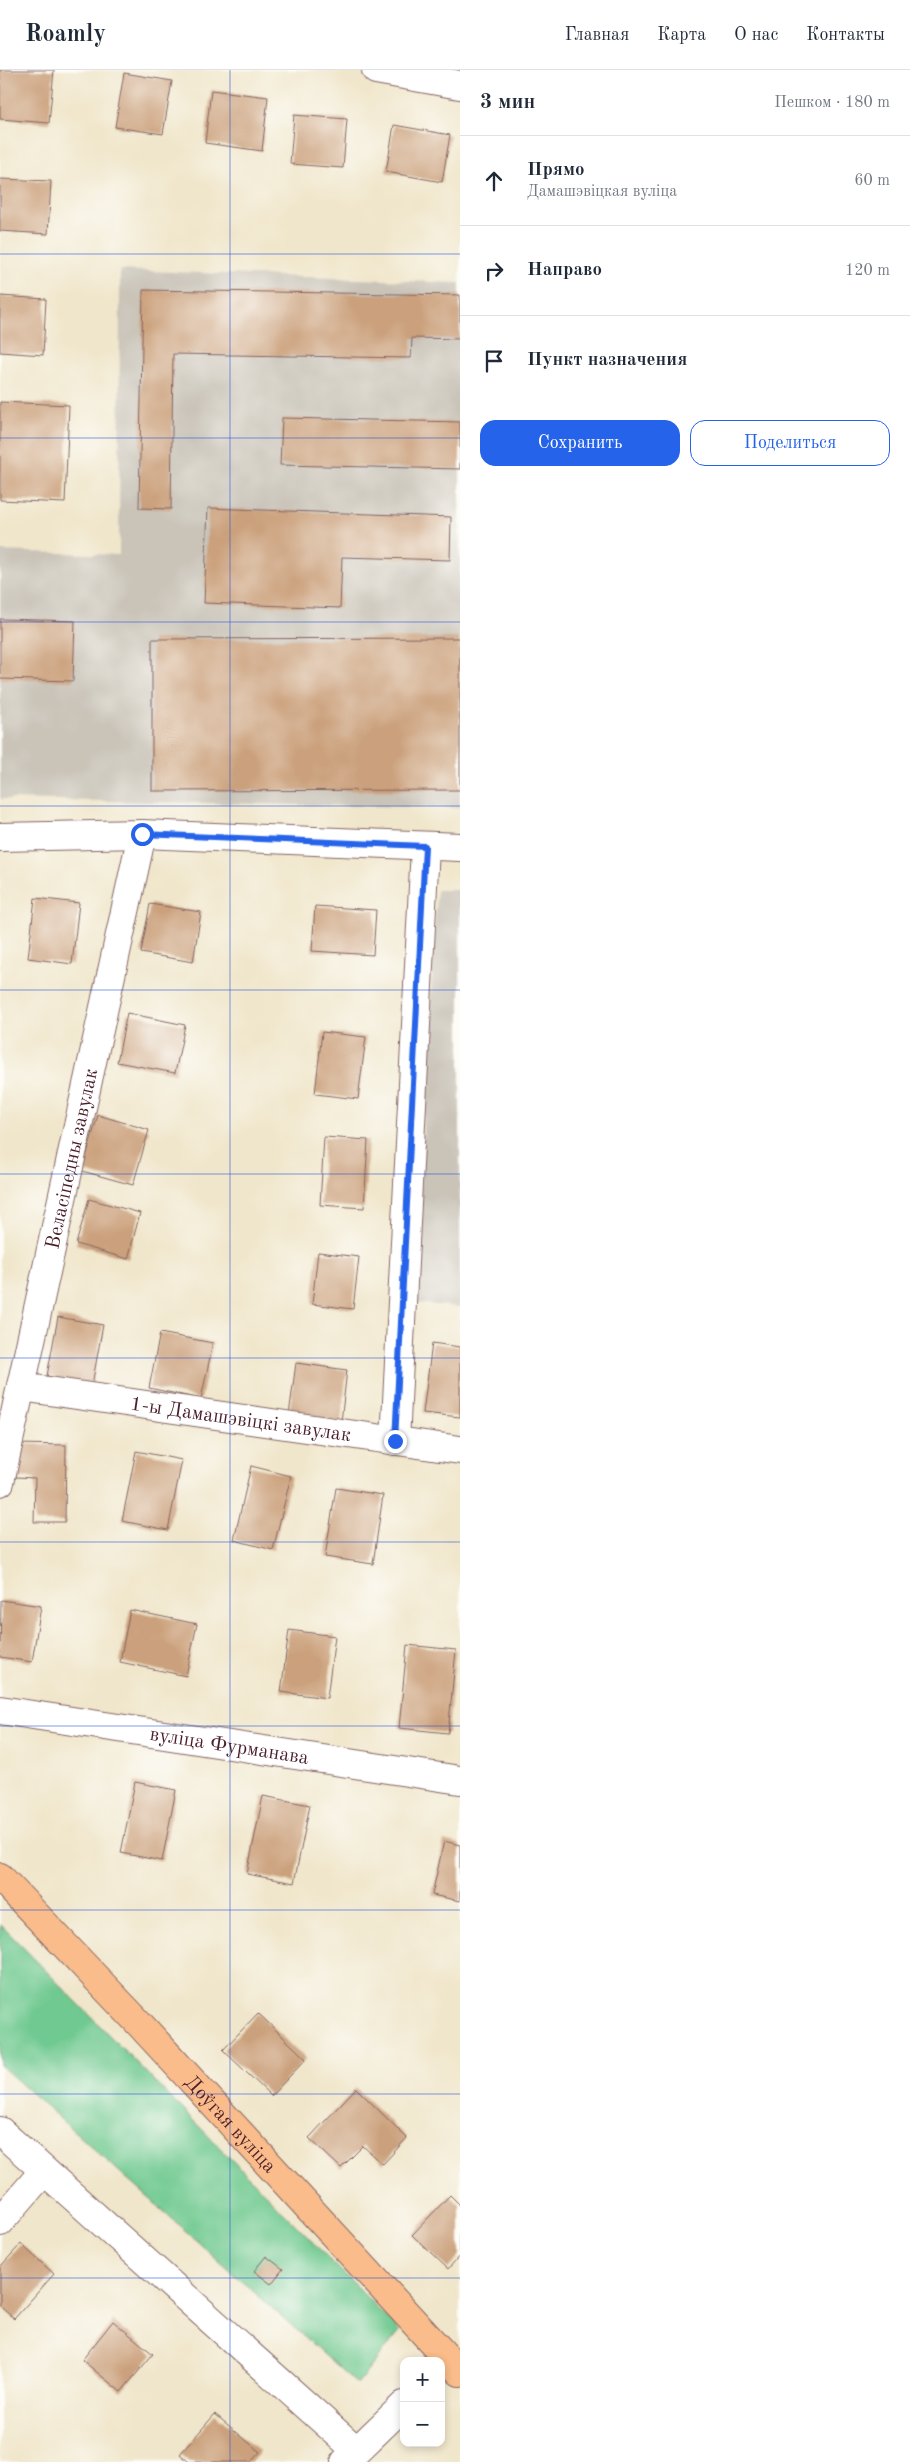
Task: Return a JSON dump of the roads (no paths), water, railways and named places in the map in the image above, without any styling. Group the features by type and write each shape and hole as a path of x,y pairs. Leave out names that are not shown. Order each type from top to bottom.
{"main road":[{"name":"Доўгая вуліца","path":"0,1877 134,2019 450,2367"}],"street":[{"path":"376,70 460,85"},
{"path":"0,837 142,834 460,847"},
{"name":"Веласіпедны завулак","path":"0,1482 142,834"},
{"path":"395,1441 425,846"},
{"name":"1-ы Дамашэвіцкі завулак","path":"21,1387 460,1450"},
{"name":"вуліца Фурманава","path":"0,1710 460,1780"},
{"path":"0,2131 350,2456 400,2409"},
{"path":"0,2222 43,2172"}]}
